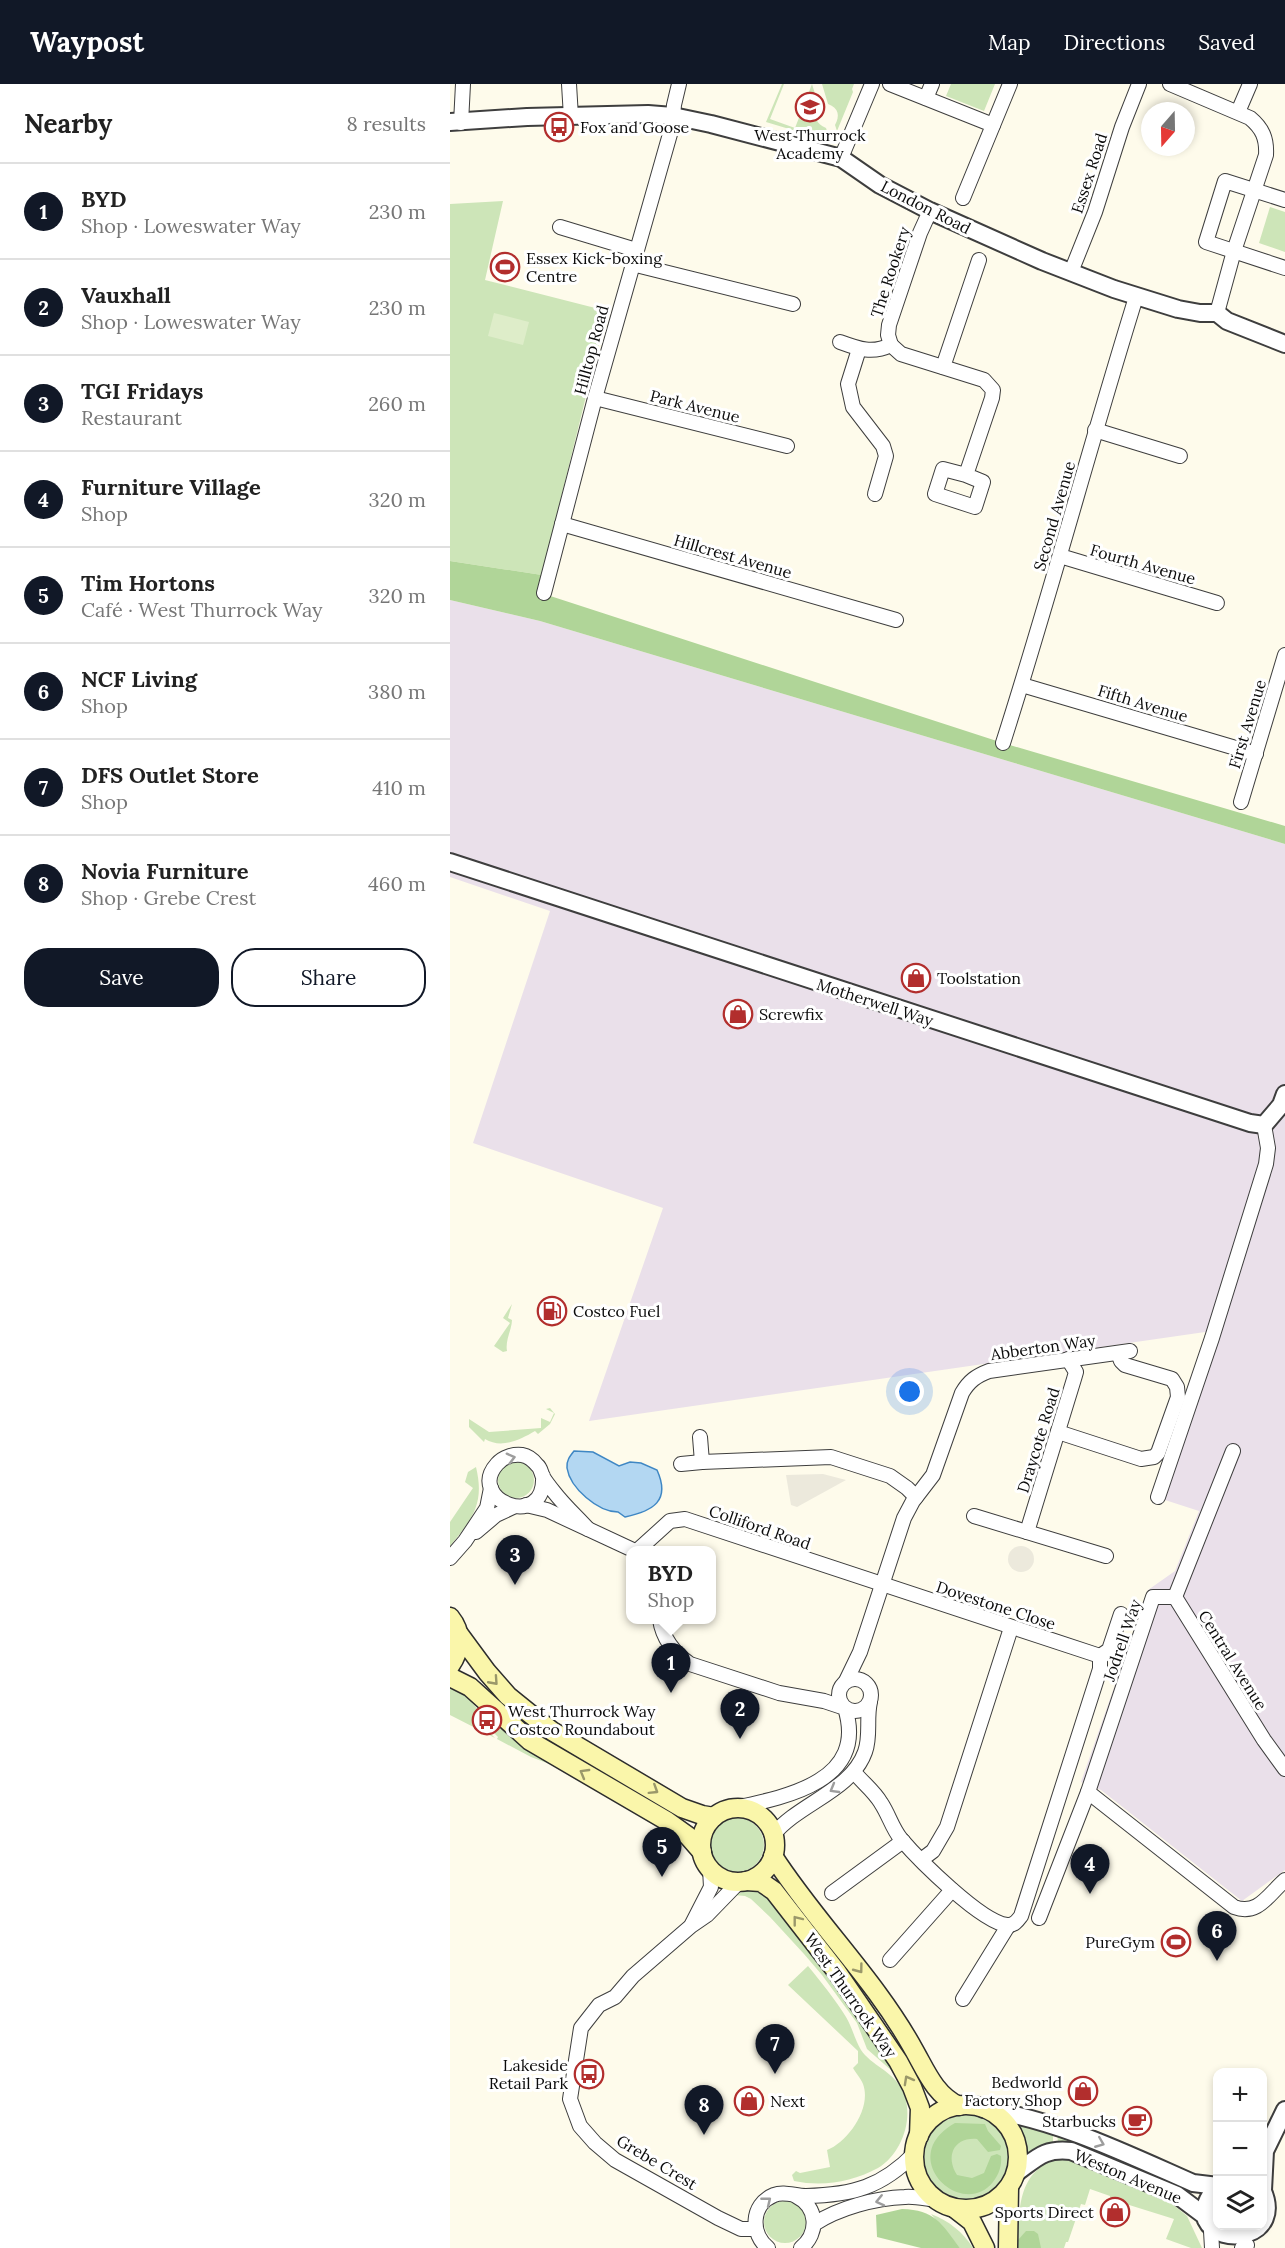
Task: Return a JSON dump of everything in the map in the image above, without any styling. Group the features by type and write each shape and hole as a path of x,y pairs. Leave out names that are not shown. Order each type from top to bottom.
{"main road":[{"path":"450,1617 459,1634 508,1696 552,1731 682,1808 714,1817"},
{"path":"450,1666 456,1657 459,1634"},
{"path":"450,1677 470,1687 502,1718 531,1741 667,1821 688,1836 702,1852 710,1869 724,1879 743,1881 756,1877 765,1870 773,1856 773,1835 765,1820 754,1812 734,1808 714,1817 707,1825 702,1835 702,1852"},
{"name":"West Thurrock Way","path":"773,1856 887,2006 926,2074 947,2101 959,2106"},
{"name":"West Thurrock Way","path":"743,1881 761,1882 774,1891 877,2028 912,2087 920,2108 917,2144"},
{"path":"985,2248 972,2222 927,2191 916,2168 917,2144 935,2116 959,2106 984,2109 999,2117 1013,2136 1018,2151 1012,2180 1008,2248"},
{"path":"945,2204 968,2209 983,2206 997,2199 1012,2180"}],"street":[{"path":"455,122 463,84"},
{"path":"568,84 571,117"},
{"name":"Hilltop Road","path":"544,593 595,398 674,116 679,84"},
{"path":"841,158 872,84"},
{"path":"890,84 993,125"},
{"path":"926,99 932,84"},
{"path":"963,198 1010,84"},
{"name":"Essex Road","path":"1071,272 1095,212 1122,127 1139,84"},
{"path":"1170,84 1238,112 1258,124 1266,141 1266,155 1234,251 1217,313"},
{"path":"1238,112 1250,84"},
{"name":"London Road","path":"455,122 527,117 648,114 674,116 841,158 880,185 930,211 1071,272 1136,297 1188,311 1217,313 1227,321 1285,344"},
{"path":"1285,200 1226,181 1206,242 1285,268"},
{"name":"The Rookery","path":"891,345 888,335 889,325 920,233 930,211"},
{"path":"560,227 636,250"},
{"path":"943,367 979,260"},
{"path":"632,264 793,304"},
{"name":"Second Avenue","path":"1003,743 1136,297"},
{"path":"840,342 859,349 876,351 891,345 901,354 984,380 993,390 992,398 966,475"},
{"path":"859,349 848,384 853,406 884,446 886,456 874,494"},
{"name":"Park Avenue","path":"595,398 787,446"},
{"path":"1095,430 1180,456"},
{"name":"Hillcrest Avenue","path":"562,524 896,620"},
{"name":"Fourth Avenue","path":"1060,556 1217,603"},
{"name":"First Avenue","path":"1241,802 1285,655"},
{"name":"Fifth Avenue","path":"1022,685 1256,754"},
{"name":"Motherwell Way","path":"450,862 1196,1106 1250,1123 1264,1125"},
{"path":"1158,1497 1266,1164 1268,1148 1264,1125 1281,1105 1285,1094"},
{"name":"Abberton Way","path":"843,1685 860,1652 904,1518 933,1475 962,1393 972,1379 989,1371 1124,1352 1120,1359 1125,1365 1172,1379 1177,1387 1178,1397 1158,1453 1154,1458 1141,1459 1058,1432"},
{"name":"Draycote Road","path":"1027,1532 1076,1372 1068,1359"},
{"path":"700,1437 702,1462"},
{"path":"1175,1597 1233,1452"},
{"path":"450,1568 458,1550 487,1508 491,1488 490,1480 494,1468 500,1461 514,1455 531,1459 540,1468 556,1495 588,1529"},
{"path":"681,1464 831,1457 890,1476 916,1497"},
{"path":"458,1550 496,1515 538,1496 542,1488 543,1476"},
{"path":"491,1488 503,1503 547,1510 626,1547"},
{"path":"974,1516 1106,1556"},
{"name":"Colliford Road","path":"641,1546 670,1521 685,1519 881,1585"},
{"name":"Dovestone Close","path":"881,1585 1100,1656"},
{"name":"Central Avenue","path":"1175,1597 1264,1740 1285,1769"},
{"name":"Jodrell Way","path":"1088,1792 1153,1598 1175,1597"},
{"path":"963,1999 1008,1926 1014,1924 1020,1917 1100,1668 1100,1656 1109,1650 1121,1614"},
{"path":"661,1624 666,1640 680,1657 690,1664 779,1693 824,1701 856,1712 862,1710 870,1702"},
{"path":"921,1860 933,1851 947,1827 1011,1628"},
{"name":"Abberton Way","path":"860,1652 862,1670 868,1685"},
{"path":"773,1835 791,1816 845,1782 854,1772 864,1754 869,1737 868,1713 872,1693 868,1685 855,1679 822,1695 797,1697"},
{"path":"734,1808 792,1794 812,1786 829,1775 847,1749 850,1726 845,1708 839,1700 843,1685"},
{"path":"854,1772 880,1800 892,1827 921,1860 973,1907 1008,1926"},
{"path":"1039,1918 1088,1792 1234,1907 1245,1911 1254,1909 1285,1880"},
{"path":"832,1893 903,1841"},
{"name":"Grebe Crest","path":"691,1926 709,1895 710,1869"},
{"name":"Grebe Crest","path":"743,1881 707,1915 633,1976 615,1997 599,2005 581,2028 570,2099 580,2126 615,2160 718,2218 741,2229 755,2229"},
{"path":"890,1960 952,1890"},
{"name":"Weston Avenue","path":"984,2109 1012,2113 1055,2125 1193,2183 1213,2185"},
{"path":"1267,2147 1285,2110"},
{"path":"768,2248 762,2243 755,2229 756,2215 768,2198 781,2194 796,2196 836,2194 867,2187 899,2169 917,2144"},
{"name":"Weston Avenue","path":"1012,2180 1046,2152 1056,2149 1071,2151 1177,2195 1224,2242 1244,2246"},
{"path":"1212,2248 1207,2200 1213,2192"},
{"path":"796,2196 806,2202 811,2209 814,2224 811,2237 802,2248"},
{"path":"814,2224 830,2214 887,2199 907,2197 945,2204"},
{"path":"1267,2198 1271,2205 1270,2224 1267,2228"},
{"path":"1244,2246 1262,2236 1266,2230"}],"shaded area":[{"path":"450,600 540,621 1285,844 1285,1870 1242,1901 1101,1790 1081,1782 1148,1590 1175,1571 1199,1511 1165,1500 1219,1330 589,1421 663,1208 473,1143 550,911 450,877"},
{"path":"823,1474 846,1480 797,1507 791,1505 786,1475"},
{"path":"1021,1546 1030,1550 1034,1559 1030,1568 1021,1572 1012,1568 1008,1559 1012,1550"}],"green space":[{"path":"782,84 784,84 770,119 795,128 812,84 819,107 816,119 826,128 828,134 819,138 766,122"},
{"path":"822,84 854,84 837,131 835,125 838,113 828,104"},
{"path":"951,84 995,84 984,111 946,96"},
{"path":"503,201 485,280 607,311 542,575 450,561 450,204"},
{"path":"1270,207 1285,212 1285,252 1259,243"},
{"path":"494,313 529,322 523,345 488,336"},
{"path":"450,561 542,575 538,592 1003,743 1285,826 1285,844 540,621 450,600"},
{"path":"512,1304 508,1318 512,1320 507,1351 503,1352 494,1346 510,1323 503,1318"},
{"path":"550,1408 555,1414 550,1424 538,1434 535,1431 510,1442 497,1443 485,1439 484,1442 469,1427 469,1419 489,1432 541,1428 541,1418 550,1422 554,1413 546,1409"},
{"path":"516,1462 529,1467 534,1480 529,1493 516,1498 503,1493 498,1480 503,1467"},
{"path":"476,1467 478,1501 470,1519 450,1546 450,1522 473,1488 465,1482 468,1472"},
{"path":"450,1686 463,1692 480,1712 475,1718 495,1738 450,1715"},
{"path":"481,1716 493,1727 496,1726 568,1771 531,1757 497,1739 498,1737 479,1718"},
{"path":"737,1818 747,1820 756,1826 762,1835 764,1845 762,1855 756,1864 747,1870 737,1872 727,1870 718,1864 712,1855 710,1845 712,1835 718,1826 727,1820"},
{"path":"746,1891 767,1896 778,1904 896,2069 892,2071 867,2049 857,2023 822,1975 770,1917 751,1899 734,1895"},
{"path":"808,1966 846,2017 861,2050 897,2082 905,2098 907,2109 905,2132 887,2161 858,2177 837,2182 805,2183 794,2181 792,2175 796,2171 800,2173 830,2167 827,2150 843,2140 856,2123 864,2103 865,2093 862,2082 853,2068 858,2063 858,2051 788,1985"},
{"path":"966,2115 982,2118 996,2127 1005,2141 1008,2157 1005,2173 996,2187 982,2196 966,2199 950,2196 936,2187 927,2173 924,2157 927,2141 936,2127 950,2118"},
{"path":"955,2123 985,2124 1001,2146 1000,2150 988,2152 977,2139 969,2139 962,2141 954,2149 952,2161 957,2175 972,2178 984,2173 991,2156 997,2154 1001,2156 997,2176 980,2192 965,2194 951,2189 940,2180 932,2167 931,2152 938,2137"},
{"path":"1018,2124 1053,2130 1053,2144 1028,2156 1025,2139"},
{"path":"1057,2132 1179,2184 1177,2189 1058,2143"},
{"path":"1057,2159 1072,2161 1171,2203 1187,2216 1202,2248 1191,2248 1166,2239 1174,2219 1110,2199 1110,2196 1090,2189 1085,2205 1081,2204 1064,2248 1018,2248 1022,2195 1034,2173"},
{"path":"785,2201 800,2207 806,2222 800,2237 785,2243 770,2237 764,2222 770,2207"},
{"path":"902,2209 930,2215 942,2225 960,2248 921,2248 877,2237 876,2215"},
{"path":"931,2214 955,2228 973,2248 960,2248"},
{"path":"1026,2231 1034,2231 1038,2234 1041,2248 1018,2248 1018,2240"}],"water":[{"path":"574,1451 593,1452 619,1466 630,1462 641,1463 657,1470 662,1490 657,1503 651,1508 625,1517 618,1512 602,1508 586,1498 569,1476 567,1463"}],"place":[{"name":"West Thurrock Academy","path":"810,107"},
{"name":"Fox and Goose","path":"559,127"},
{"name":"Essex Kick-boxing Centre","path":"505,267"},
{"name":"Toolstation","path":"916,978"},
{"name":"Screwfix","path":"738,1014"},
{"name":"Costco Fuel","path":"552,1311"},
{"name":"TGI Fridays","path":"515,1585"},
{"name":"BYD","path":"671,1693"},
{"name":"West Thurrock Way Costco Roundabout","path":"487,1720"},
{"name":"Vauxhall","path":"740,1739"},
{"name":"Tim Hortons","path":"662,1877"},
{"name":"Furniture Village","path":"1090,1894"},
{"name":"PureGym","path":"1176,1942"},
{"name":"NCF Living","path":"1217,1961"},
{"name":"Lakeside Retail Park","path":"589,2074"},
{"name":"DFS Outlet Store","path":"775,2074"},
{"name":"Bedworld Factory Shop","path":"1083,2091"},
{"name":"Next","path":"749,2101"},
{"name":"Starbucks","path":"1137,2121"},
{"name":"Novia Furniture","path":"704,2135"},
{"name":"Sports Direct","path":"1115,2212"}]}
